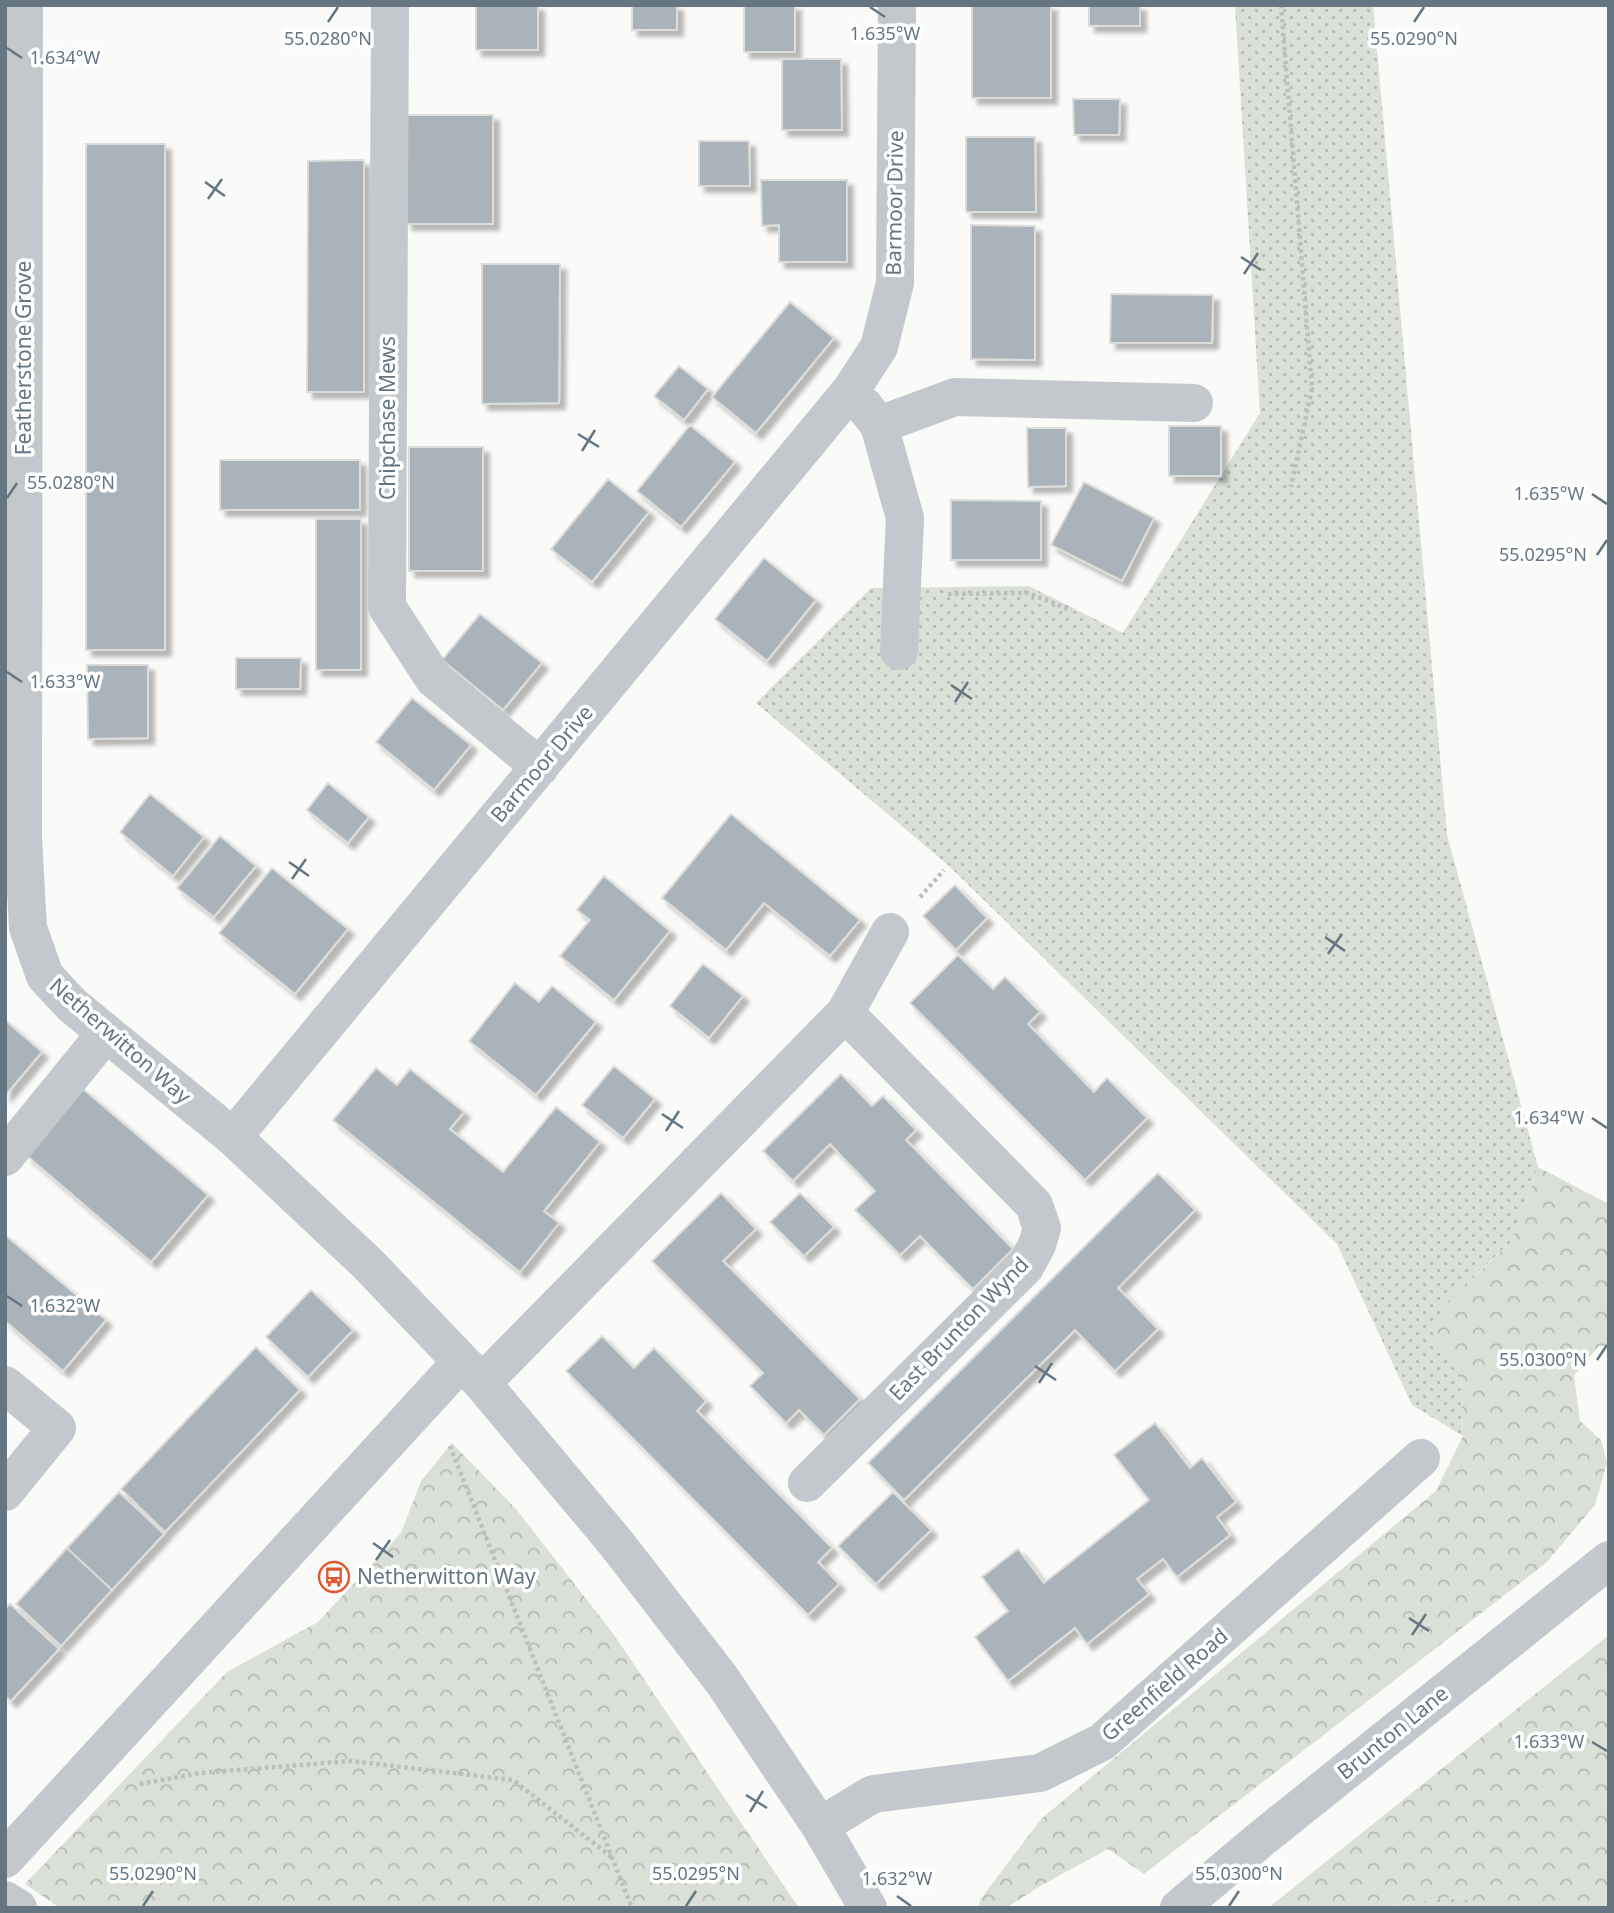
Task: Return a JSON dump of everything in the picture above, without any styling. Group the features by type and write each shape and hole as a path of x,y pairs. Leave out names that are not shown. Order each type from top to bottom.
{"street":[{"name":"Featherstone Grove","path":"14,837 24,5"},
{"name":"Chipchase Mews","path":"390,5 387,607 434,679 540,767"},
{"name":"Barmoor Drive","path":"233,1137 851,390 878,347 895,283 897,5"},
{"path":"851,390 879,425 905,518 899,651"},
{"path":"879,425 955,397 1194,403"},
{"name":"Netherwitton Way","path":"14,837 28,928 45,976 72,1005 233,1137 367,1263 472,1373 616,1543 722,1680 820,1826 868,1908"},
{"path":"5,1859 430,1397 472,1373 845,1013 890,932"},
{"name":"East Brunton Wynd","path":"807,1483 1025,1267 1037,1245 1042,1228 1034,1205 845,1013"},
{"path":"5,1157 106,1033"},
{"path":"5,1385 57,1428 5,1492"},
{"name":"Greenfield Road","path":"820,1826 873,1794 1040,1773 1102,1742 1422,1458"},
{"name":"Brunton Lane","path":"1179,1908 1609,1560"},
{"path":"5,1900 18,1908"}],"path":[{"path":"1281,5 1312,388 1291,487"},
{"path":"902,594 1028,593 1071,610"},
{"path":"430,1397 632,1908"},
{"path":"137,1784 200,1773 351,1761 513,1780 614,1859"}],"green space":[{"path":"1235,5 1373,5 1447,835 1538,1167 1512,1241 1478,1272 1460,1372 1463,1436 1412,1405 1337,1244 948,865 756,703 871,588 1029,586 1123,633 1260,413"},
{"path":"1538,1167 1609,1204 1609,1346 1599,1346 1574,1375 1580,1421 1601,1440 1607,1463 1595,1505 1546,1563 1144,1874 1108,1849 1006,1908 979,1908 980,1900 1041,1819 1436,1491 1463,1436 1460,1372 1433,1335 1445,1304 1512,1241"},
{"path":"452,1443 516,1509 612,1632 799,1908 60,1908 25,1884 227,1672 318,1622 401,1533 421,1481"},
{"path":"1609,1635 1609,1908 1476,1908 1462,1896 1396,1905 1391,1908 1268,1908"},
{"path":"1462,1896 1476,1908 1391,1908 1396,1905"}],"building":[{"path":"476,5 538,5 538,50 476,50"},
{"path":"632,5 677,5 677,30 632,30"},
{"path":"744,5 795,5 795,52 744,52"},
{"path":"972,5 1051,5 1051,98 972,98"},
{"path":"1089,5 1140,5 1140,26 1089,26"},
{"path":"782,59 841,59 842,130 782,130"},
{"path":"1073,99 1120,99 1119,135 1074,135"},
{"path":"406,115 493,115 493,224 406,224"},
{"path":"966,137 1035,137 1036,212 966,212"},
{"path":"699,141 749,141 750,186 699,186"},
{"path":"86,144 165,144 165,650 86,650"},
{"path":"364,160 364,392 307,392 308,161"},
{"path":"761,180 847,180 847,262 779,262 779,225 762,226"},
{"path":"971,225 1035,226 1035,360 971,359"},
{"path":"482,264 560,264 559,403 482,404"},
{"path":"1111,294 1213,295 1212,343 1110,343"},
{"path":"790,302 834,338 756,433 712,397"},
{"path":"679,366 708,389 684,420 654,396"},
{"path":"690,425 735,462 681,527 637,491"},
{"path":"1169,426 1221,426 1221,476 1169,476"},
{"path":"1027,428 1066,428 1066,486 1028,487"},
{"path":"409,447 483,447 483,571 409,571"},
{"path":"220,460 360,460 360,510 220,510"},
{"path":"608,479 649,512 592,582 551,549"},
{"path":"1084,482 1154,518 1122,581 1051,545"},
{"path":"951,500 1041,501 1041,560 951,560"},
{"path":"316,519 361,519 361,670 316,670"},
{"path":"764,558 816,600 767,661 715,619"},
{"path":"480,614 542,663 503,710 442,660"},
{"path":"236,658 301,658 300,689 236,689"},
{"path":"87,665 148,665 148,738 88,739"},
{"path":"412,698 471,745 434,790 376,742"},
{"path":"328,783 369,817 348,843 307,810"},
{"path":"150,794 204,837 173,876 120,832"},
{"path":"731,814 860,920 830,956 764,903 726,950 662,898"},
{"path":"220,836 256,866 214,917 177,888"},
{"path":"272,868 348,929 295,994 219,933"},
{"path":"604,876 670,931 614,1000 560,956 590,920 577,910"},
{"path":"955,885 987,918 956,950 923,916"},
{"path":"958,955 993,989 1005,977 1040,1012 1028,1024 1094,1092 1107,1078 1147,1118 1085,1180 910,1003"},
{"path":"703,964 743,996 709,1038 670,1006"},
{"path":"515,983 539,1002 552,986 596,1022 536,1095 469,1041"},
{"path":"5,1020 42,1052 5,1096"},
{"path":"614,1066 655,1099 623,1138 582,1105"},
{"path":"376,1068 397,1085 410,1069 464,1112 450,1129 503,1172 556,1107 600,1142 544,1211 559,1223 520,1272 333,1120"},
{"path":"841,1074 872,1106 883,1096 916,1130 906,1140 1013,1249 973,1289 920,1236 900,1255 855,1210 875,1191 830,1144 793,1181 763,1151"},
{"path":"83,1089 208,1195 151,1262 26,1155"},
{"path":"1158,1173 1195,1210 1118,1288 1158,1329 1115,1371 1075,1330 904,1500 868,1463"},
{"path":"721,1193 756,1229 723,1261 860,1399 824,1435 799,1410 786,1423 750,1386 763,1373 652,1261"},
{"path":"800,1193 834,1227 804,1256 770,1222"},
{"path":"5,1235 106,1320 63,1371 5,1321"},
{"path":"311,1290 353,1330 308,1377 266,1337"},
{"path":"602,1336 634,1368 654,1348 706,1401 697,1411 832,1548 818,1562 839,1584 808,1615 566,1371"},
{"path":"256,1347 300,1390 165,1532 121,1489"},
{"path":"1155,1423 1190,1468 1202,1458 1236,1502 1217,1517 1230,1535 1177,1577 1163,1559 1137,1579 1149,1594 1087,1644 1075,1628 1008,1681 975,1637 1008,1611 982,1577 1018,1549 1044,1583 1149,1500 1114,1455"},
{"path":"119,1492 164,1534 112,1590 67,1548"},
{"path":"893,1492 931,1530 876,1584 838,1546"},
{"path":"67,1548 112,1590 61,1646 16,1604"},
{"path":"10,1604 59,1649 11,1701 5,1696 5,1609"}],"place":[{"name":"Netherwitton Way","path":"334,1577"}]}
